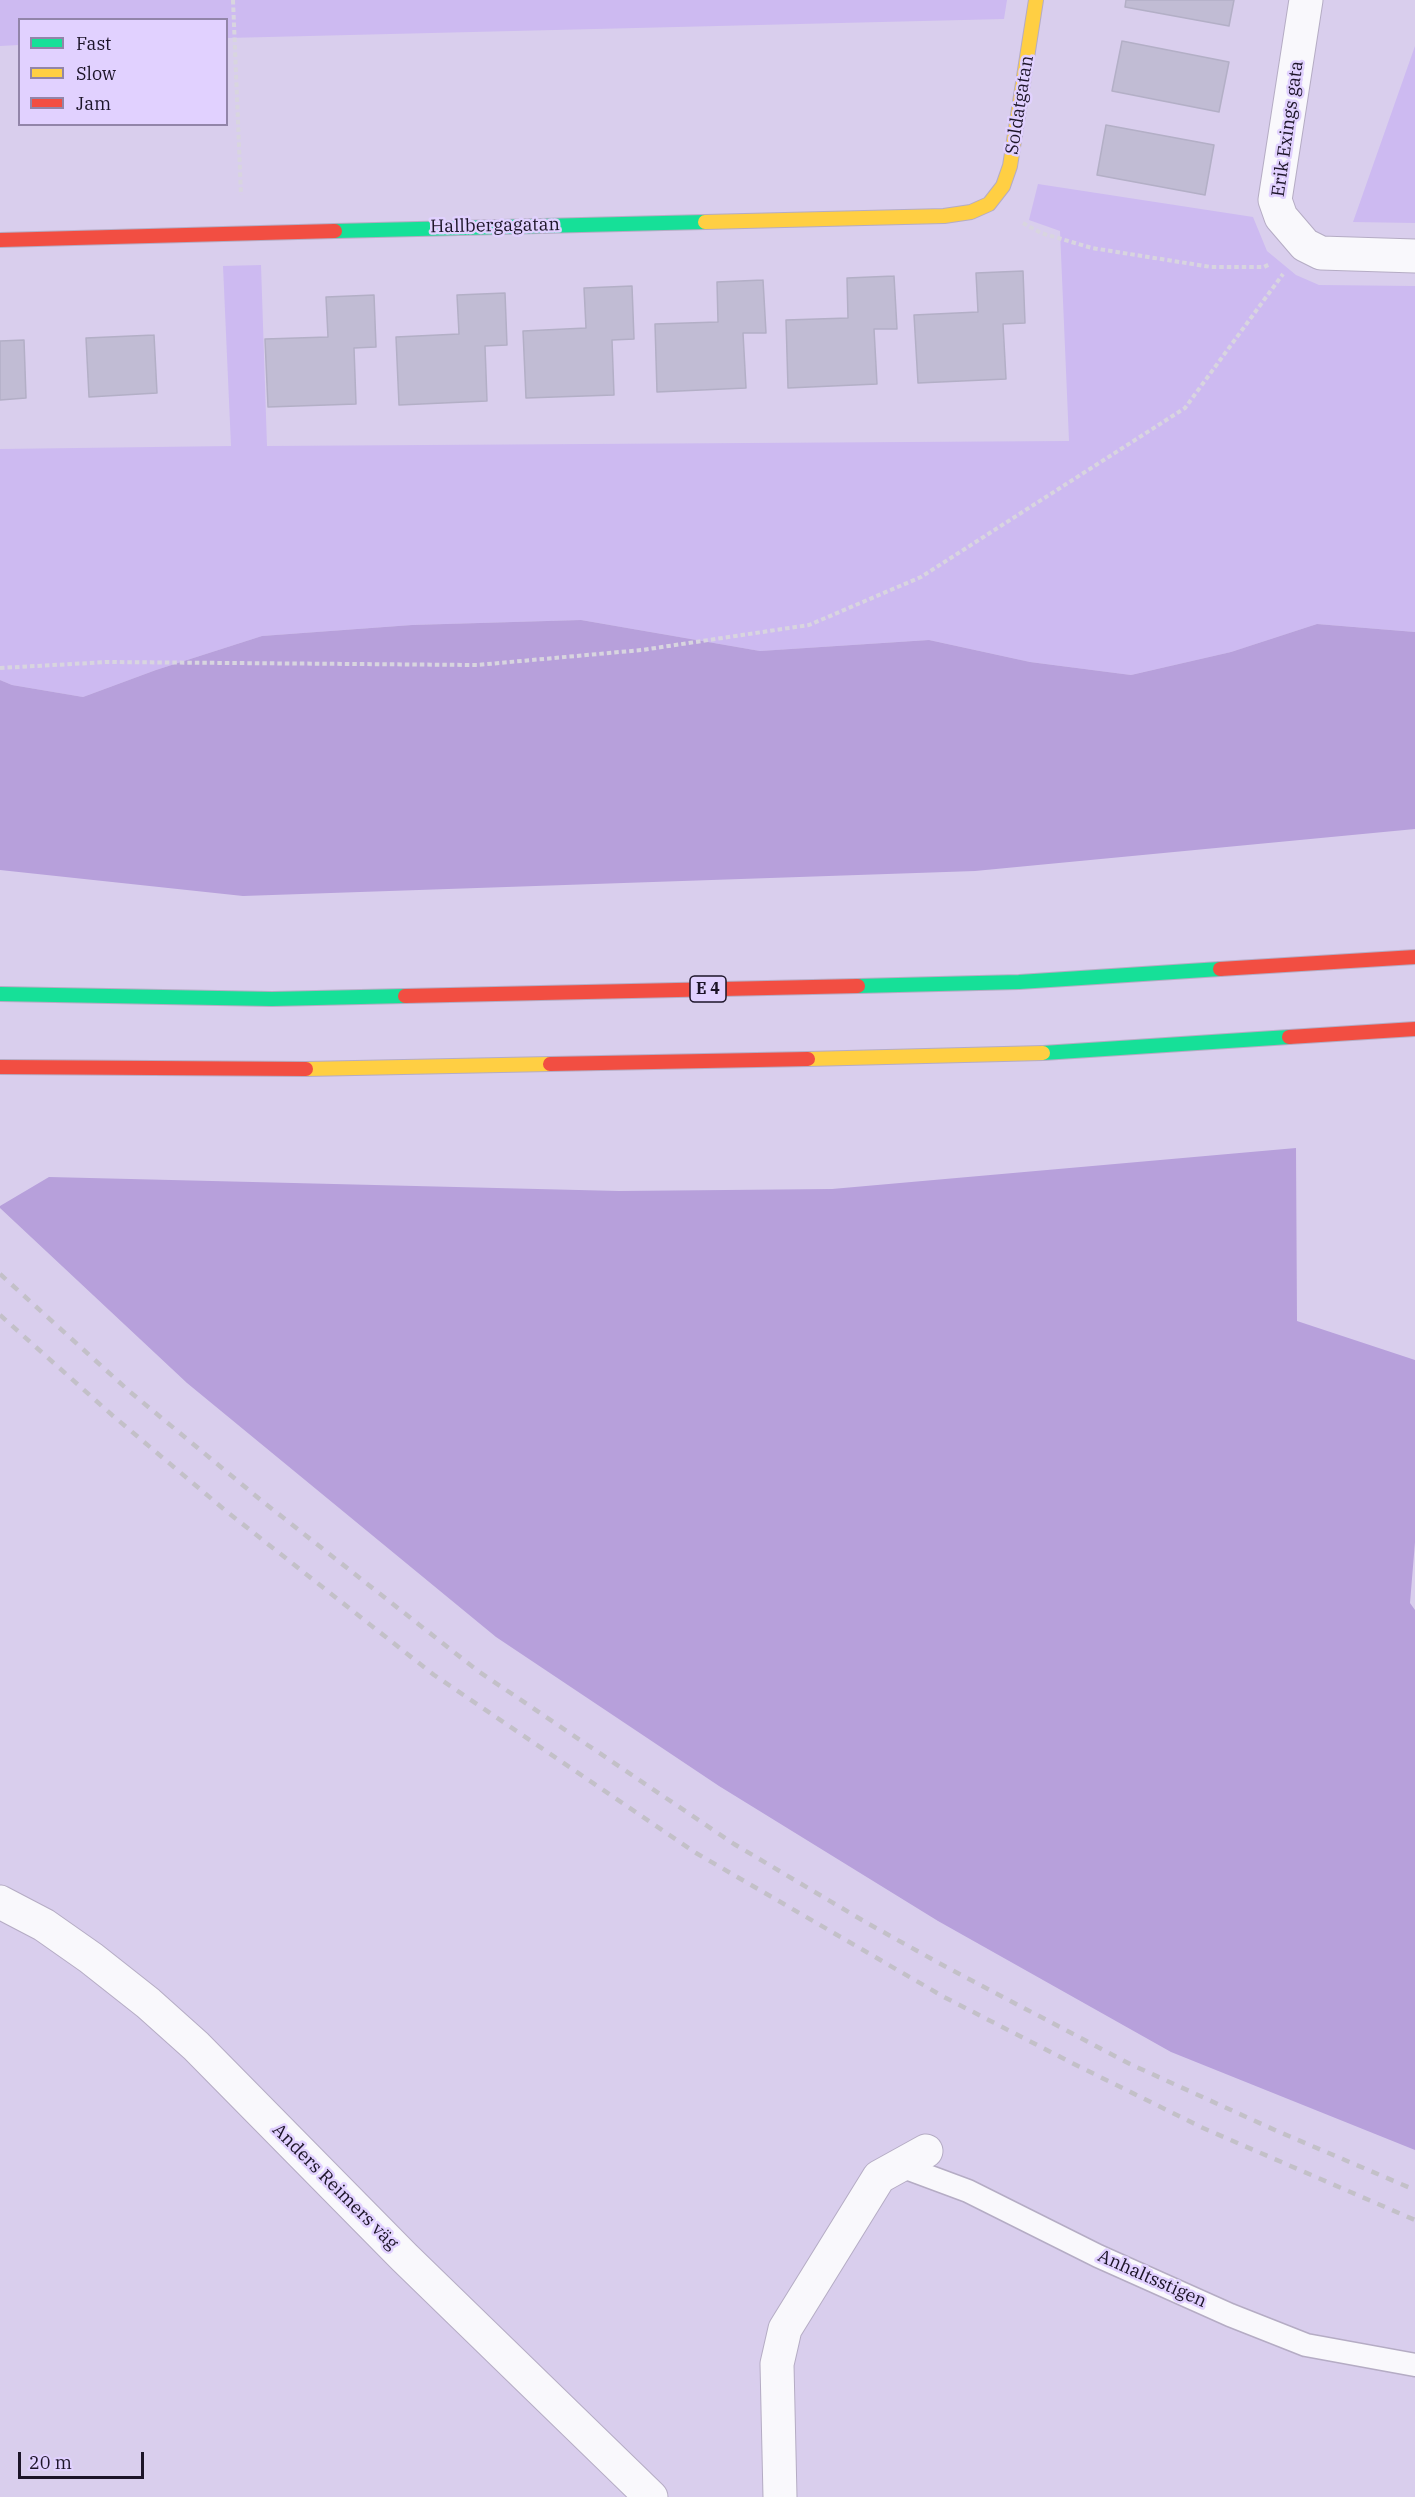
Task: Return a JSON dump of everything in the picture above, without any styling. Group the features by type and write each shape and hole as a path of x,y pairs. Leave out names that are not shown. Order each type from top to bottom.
{"main road":[{"name":"Soldatgatan","path":"988,204 1003,186 1010,166 1036,0"},
{"name":"Hallbergagatan","path":"0,240 243,232 944,216 971,212 988,204"},
{"name":"E 4","path":"0,994 272,999 1019,982 1415,957"},
{"path":"0,1067 273,1071 1029,1054 1415,1029"}],"street":[{"name":"Erik Exings gata","path":"1305,245 1281,217 1275,200 1306,0"},
{"path":"1305,245 1321,253 1415,256"},
{"name":"Anders Reimers väg","path":"0,1902 44,1924 92,1958 148,2003 196,2046 404,2257 651,2497"},
{"name":"Anhaltsstigen","path":"780,2497 777,2364 785,2329 879,2178 912,2158"}],"lane":[{"name":"Anhaltsstigen","path":"912,2158 968,2191 1098,2256 1230,2314 1306,2344 1415,2364"}],"path":[{"path":"233,0 243,232"},
{"path":"988,204 1041,233 1092,248 1211,267 1264,267 1305,245"},
{"path":"0,668 107,662 477,664 642,650 809,625 921,577 1185,408 1305,245"}],"shaded area":[{"path":"0,0 1007,0 1004,19 228,38 228,18 18,18 18,45 0,46"},
{"path":"1415,46 1415,223 1353,222"},
{"path":"1038,184 1253,217 1267,251 1296,275 1319,285 1415,286 1415,632 1317,624 1231,652 1131,675 1030,662 929,640 760,651 581,620 412,625 262,636 156,670 83,697 12,685 0,680 0,449 231,446 223,266 261,265 267,446 1069,441 1060,231 1029,220"},
{"path":"581,620 760,651 929,640 1030,662 1131,675 1231,652 1317,624 1415,632 1415,829 975,871 243,896 0,870 0,680 12,685 83,697 156,670 262,636 412,625"},
{"path":"1296,1148 1297,1321 1415,1360 1415,1542 1410,1603 1415,1610 1415,2150 1171,2052 938,1921 719,1786 496,1637 187,1383 0,1208 49,1177 619,1191 832,1189"}],"building":[{"path":"1126,0 1234,0 1229,26 1125,7"},
{"path":"1122,41 1229,62 1219,112 1112,91"},
{"path":"1106,125 1214,145 1205,195 1097,175"},
{"path":"1023,271 1025,323 1003,324 1006,379 918,383 914,315 978,312 976,273"},
{"path":"894,276 897,329 874,329 877,384 788,388 786,320 848,318 847,278"},
{"path":"763,280 766,333 743,333 746,388 657,392 655,324 718,322 717,282"},
{"path":"632,286 634,339 612,340 614,395 526,398 523,331 586,328 584,288"},
{"path":"505,293 507,345 485,346 487,401 399,405 396,337 459,334 457,295"},
{"path":"374,295 376,347 354,348 356,404 268,407 265,339 328,337 326,297"},
{"path":"154,335 157,393 89,397 86,338"},
{"path":"24,340 26,398 0,400 0,341"}],"railway":[{"path":"0,1274 129,1391 262,1501 478,1671 734,1844 867,1923 1130,2064 1277,2131 1415,2190"},
{"path":"0,1315 112,1415 226,1511 434,1675 696,1853 944,1997 1074,2064 1203,2128 1415,2220"}],"traffic: fast":[{"path":"335,231 705,222"},
{"path":"858,986 1019,982 1220,969"},
{"path":"0,994 272,999 405,996"},
{"path":"1043,1053 1289,1037"}],"traffic: slow":[{"path":"705,222 944,216 971,212 989,204 1003,186 1010,166 1036,0"},
{"path":"808,1059 1043,1053"},
{"path":"306,1069 550,1064"}],"traffic: jam":[{"path":"0,240 335,231"},
{"path":"1220,969 1415,957"},
{"path":"405,996 858,986"},
{"path":"1289,1037 1415,1029"},
{"path":"550,1064 808,1059"},
{"path":"0,1067 306,1069"}]}
